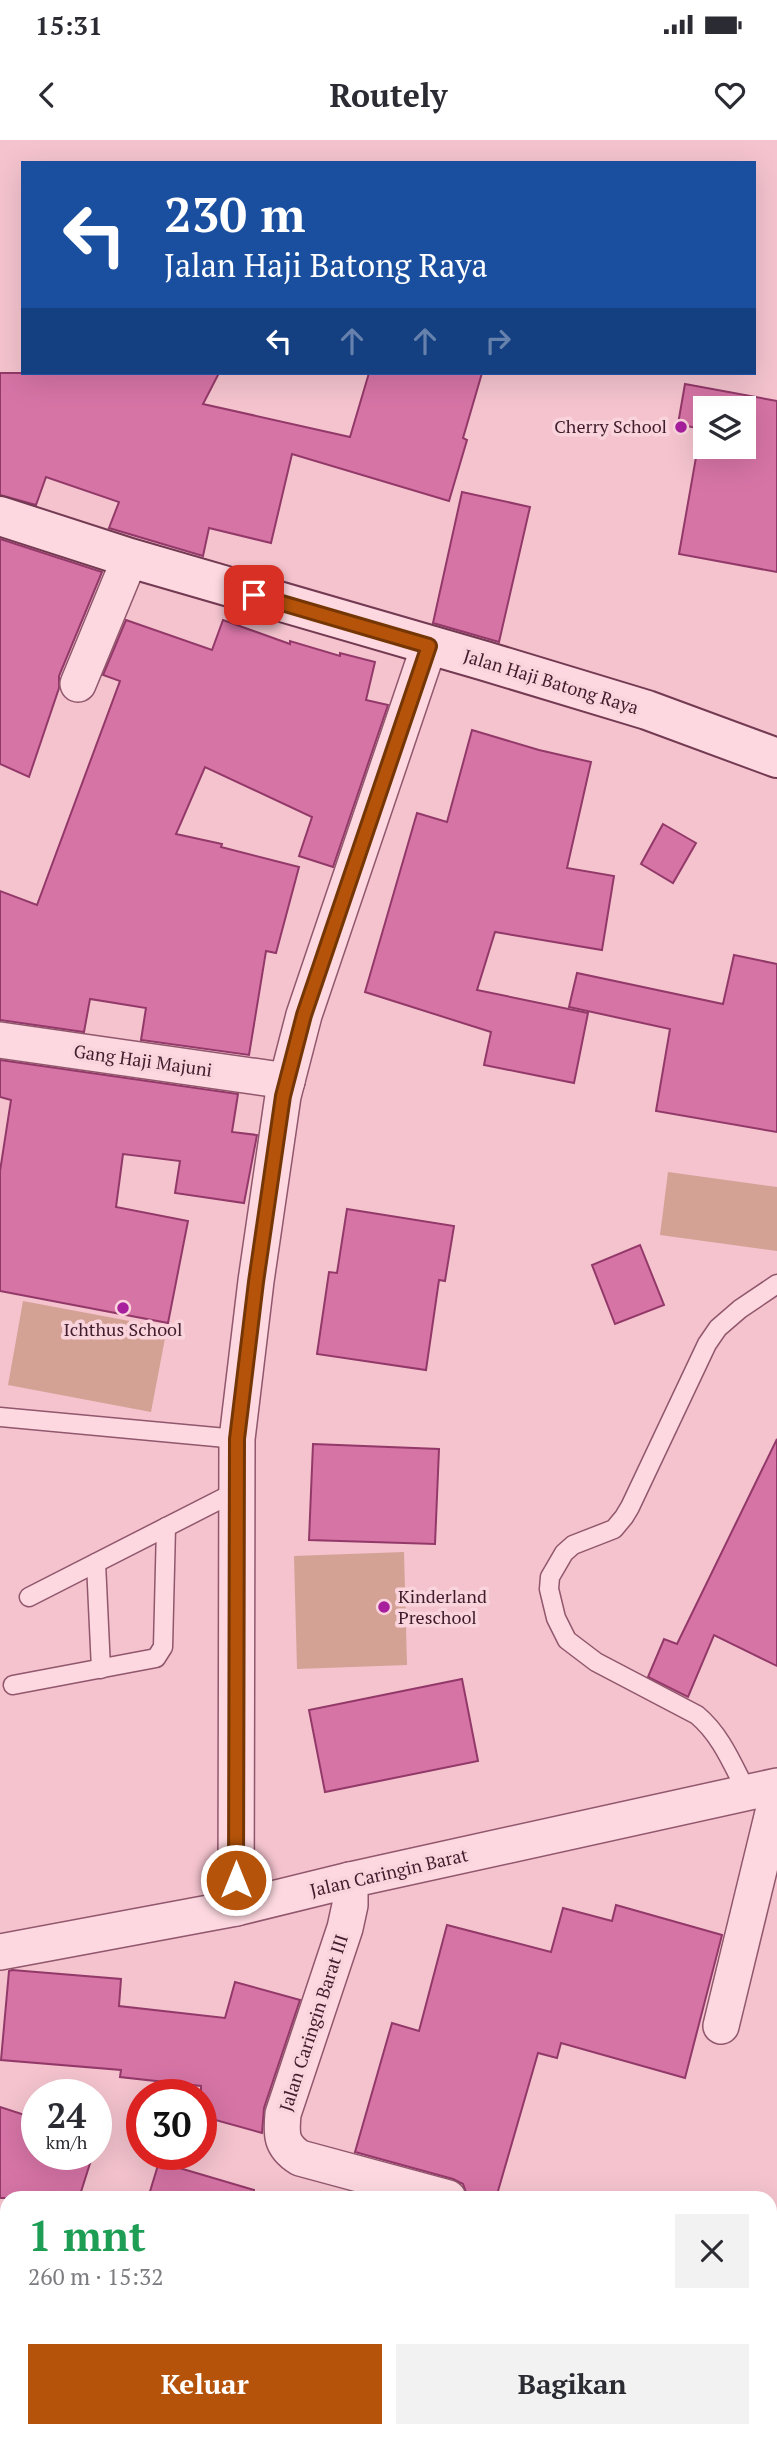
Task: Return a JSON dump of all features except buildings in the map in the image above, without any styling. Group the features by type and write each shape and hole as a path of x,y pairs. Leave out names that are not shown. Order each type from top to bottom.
{"street":[{"name":"Jalan Haji Batong Raya","path":"0,516 130,558 647,710 777,758"},
{"path":"78,684 130,558"},
{"path":"236,1908 237,1439 264,1227 287,1081 304,1015 429,646"},
{"name":"Gang Haji Majuni","path":"0,1041 287,1081"},
{"path":"721,2026 767,1792"},
{"name":"Jalan Caringin Barat","path":"0,1952 236,1908 767,1792"},
{"name":"Jalan Caringin Barat III","path":"350,1881 350,1905 345,1928 283,2114 281,2129 284,2142 289,2151 300,2158 422,2191"}],"lane":[{"path":"767,1792 725,1750 711,1727 697,1715 596,1662 567,1640 556,1618 549,1589 550,1577 564,1553 573,1545 614,1529 630,1507 695,1367 718,1328 777,1284"},
{"path":"0,1417 237,1439"},
{"path":"29,1597 166,1527 237,1501"},
{"path":"13,1685 156,1658 163,1647 166,1527"},
{"path":"96,1563 101,1669"}],"shaded area":[{"path":"668,1172 777,1187 777,1251 660,1235"},
{"path":"23,1301 167,1328 151,1412 8,1385"},
{"path":"404,1552 407,1665 297,1669 294,1556"}],"place":[{"name":"Cherry School","path":"681,427"},
{"name":"Ichthus School","path":"123,1308"},
{"name":"Kinderland Preschool","path":"384,1607"}],"route":[{"path":"236,1880 237,1439 283,1096 304,1015 429,646 254,595"}]}
